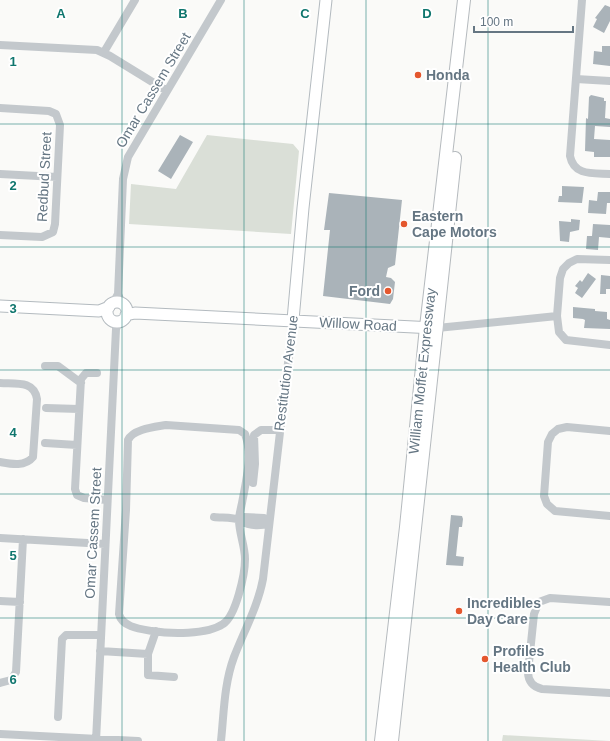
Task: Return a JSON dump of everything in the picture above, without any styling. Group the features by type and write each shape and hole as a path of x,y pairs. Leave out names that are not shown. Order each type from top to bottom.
{"main road":[{"name":"William Moffet Expressway","path":"392,741 464,0"},
{"name":"William Moffet Expressway","path":"381,741 472,0"}],"street":[{"path":"104,52 135,0"},
{"name":"Omar Cassem Street","path":"96,740 107,500 126,164 134,143 221,0"},
{"name":"Restitution Avenue","path":"222,741 227,681 234,657 261,589 293,320 303,208 326,0"},
{"path":"582,0 570,150 571,161 573,166 581,172 610,174"},
{"path":"0,45 89,49 104,52 167,91"},
{"path":"576,79 610,81"},
{"name":"Redbud Street","path":"0,108 49,111 58,117 60,125 55,224 51,234 42,237 0,236"},
{"path":"0,174 57,177"},
{"path":"610,260 582,258 573,260 566,266 560,278 557,316 559,332 566,340 610,345"},
{"name":"Willow Road","path":"0,306 432,328 557,316"},
{"path":"45,366 58,366 81,383"},
{"path":"98,373 84,375 81,383 75,485 76,493 84,498 107,500"},
{"path":"0,383 31,386 35,390 37,399 33,457 23,464 0,462"},
{"path":"46,408 79,409"},
{"path":"249,485 249,461 247,440 244,432 238,430 166,425 135,432 130,436 128,440 126,510 119,614 126,624 156,632 191,632 221,625 228,620 243,583 244,549 239,520 249,485 254,435 261,430 279,430"},
{"path":"610,431 567,427 555,431 548,442 544,492 546,504 552,510 610,516"},
{"path":"45,443 77,445"},
{"path":"214,517 239,520 243,524 264,525 269,523"},
{"path":"0,538 105,544"},
{"path":"0,683 8,682 15,674 23,540"},
{"path":"610,602 550,598 539,602 534,614 528,668 528,675 535,687 542,689 610,693"},
{"path":"0,601 20,602"},
{"path":"156,632 148,654 148,675 174,677"},
{"path":"58,717 62,639 66,635 101,635"},
{"path":"100,651 148,654"},
{"path":"0,734 138,741"}],"shaded area":[{"path":"207,135 293,144 299,151 291,234 129,224 131,184 176,189"},
{"path":"503,735 610,741 502,741"}],"building":[{"path":"605,5 610,7 610,21 604,33 593,27 597,19 595,18"},
{"path":"602,46 610,46 610,66 593,64 594,51 602,52"},
{"path":"591,95 604,98 604,101 606,101 605,118 610,119 610,127 595,126 594,139 610,140 610,157 594,157 594,152 585,151 586,118 588,119 589,97"},
{"path":"180,135 193,142 171,179 158,171"},
{"path":"562,186 584,187 582,203 558,202 559,196 562,196"},
{"path":"598,192 610,192 610,203 607,203 606,214 588,213 589,200 597,201"},
{"path":"329,193 402,200 395,265 388,268 386,277 391,278 395,282 393,299 390,304 323,296 330,230 324,230"},
{"path":"571,219 580,220 579,230 570,232 569,242 560,241 559,221 571,222"},
{"path":"593,224 610,225 610,238 599,237 598,250 586,249 587,236 592,236"},
{"path":"588,273 596,279 582,298 575,293 578,288 575,286 580,280 582,282"},
{"path":"601,275 610,276 610,289 606,289 606,294 600,294"},
{"path":"573,307 595,309 595,311 607,312 607,319 610,320 610,329 584,328 585,320 573,318"},
{"path":"451,515 462,516 463,519 462,527 459,527 456,556 464,557 463,566 446,565"}],"place":[{"name":"Honda","path":"418,75"},
{"name":"Eastern Cape Motors","path":"404,224"},
{"name":"Ford","path":"388,291"},
{"name":"Incredibles Day Care","path":"459,611"},
{"name":"Profiles Health Club","path":"485,659"}]}
